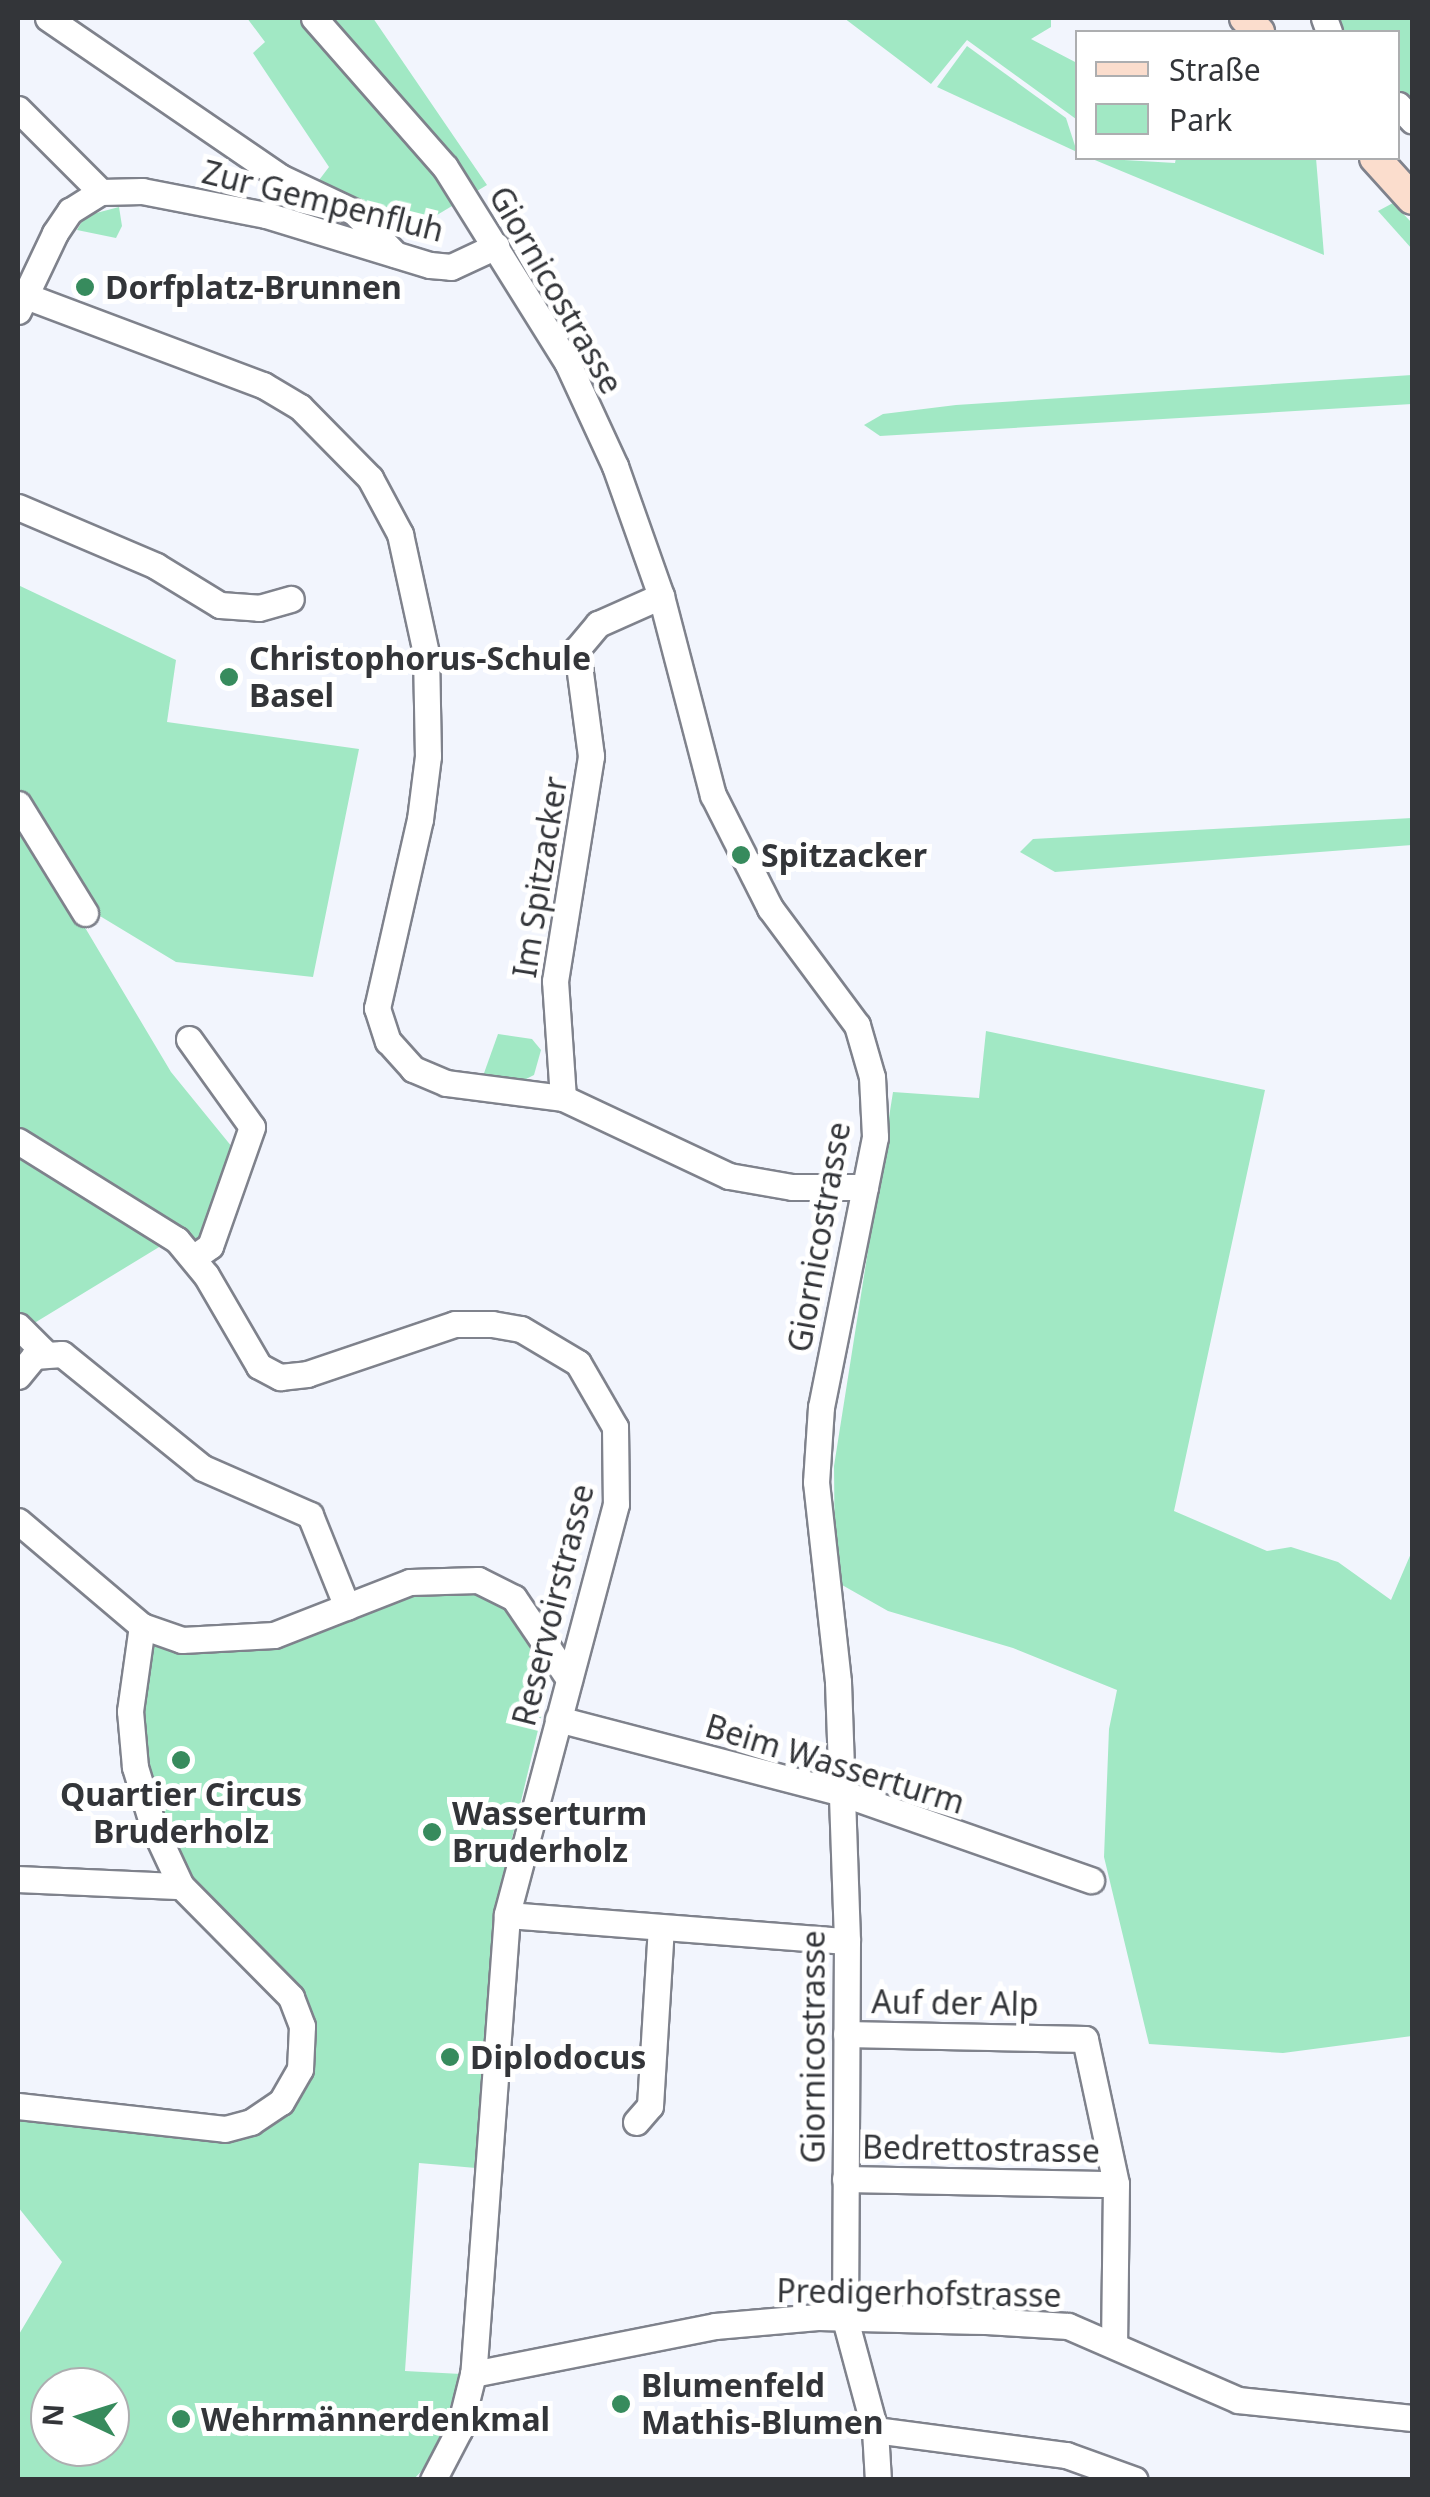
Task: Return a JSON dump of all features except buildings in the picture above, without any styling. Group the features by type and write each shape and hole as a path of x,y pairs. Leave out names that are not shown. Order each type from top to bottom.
{"main road":[{"path":"1376,160 1412,198"},
{"path":"1395,160 1412,179"}],"street":[{"path":"48,18 280,177 354,212 395,254"},
{"name":"Giornicostrasse","path":"314,18 445,166 567,362 615,466 660,596 694,735 738,850 770,908 856,1025 872,1077 875,1137 821,1407 816,1482 838,1682 842,1793 846,1941 845,2319 875,2430 878,2480"},
{"path":"18,108 102,192 70,211 19,300 263,385 312,416 370,478 400,534 417,593 430,710 420,819 377,1008 388,1042 413,1068 446,1083 563,1098 729,1176 792,1187 865,1187"},
{"name":"Zur Gempenfluh","path":"102,192 142,191 266,215 451,267 496,246"},
{"path":"18,508 156,566 220,604 260,608 291,599"},
{"name":"Im Spitzacker","path":"563,1098 554,981 591,756 577,649 598,624 660,596"},
{"path":"18,804 85,913"},
{"path":"189,1039 252,1127 210,1246 194,1257"},
{"name":"Reservoirstrasse","path":"18,1141 177,1240 194,1257 240,1343 258,1366 280,1377 455,1324 521,1330 578,1363 608,1406 620,1464 616,1504 507,1915 473,2374 459,2430 433,2480"},
{"path":"18,1326 44,1352 62,1354 204,1468 310,1515 347,1607"},
{"path":"18,1376 44,1352"},
{"path":"18,1521 142,1626 182,1640 224,1643 274,1635 410,1582 478,1580 514,1598 568,1679"},
{"path":"18,2106 224,2130 251,2122 282,2102 300,2068 302,2026 291,1996 182,1886 134,1767 130,1711 142,1626"},
{"name":"Beim Wasserturm","path":"558,1719 842,1793 1092,1880"},
{"path":"18,1879 182,1886"},
{"path":"507,1915 846,1941"},
{"path":"636,2122 650,2106 661,1928"},
{"name":"Auf der Alp","path":"846,2034 1084,2039 1116,2184"},
{"name":"Bedrettostrasse","path":"845,2180 1116,2184"},
{"path":"1114,2345 1116,2184"},
{"name":"Predigerhofstrasse","path":"473,2374 715,2326 845,2319 1068,2326 1238,2400 1412,2418"},
{"path":"875,2430 1066,2455 1136,2480"}],"green space":[{"path":"247,18 373,18 487,185 402,236 313,188 329,167 253,53 265,42"},
{"path":"844,18 1051,18 1051,27 1031,39 1075,62 1075,118 967,40 931,84"},
{"path":"1338,18 1412,18 1412,106 1400,93 1400,30 1339,30"},
{"path":"967,46 1066,118 1075,151 937,87"},
{"path":"1095,160 1316,160 1324,255"},
{"path":"1393,203 1412,223 1412,249 1378,211"},
{"path":"119,207 122,226 116,238 77,230 85,216"},
{"path":"1412,375 1412,404 880,436 864,425 883,414 956,405"},
{"path":"18,585 176,660 167,722 359,749 313,977 176,962 85,907 18,799"},
{"path":"18,815 171,1072 241,1158 210,1246 169,1241 18,1333"},
{"path":"1412,818 1412,845 1055,872 1020,852 1033,839"},
{"path":"986,1031 1265,1090 1174,1511 1267,1551 1291,1547 1338,1562 1391,1600 1412,1551 1412,2036 1283,2053 1149,2044 1104,1857 1109,1729 1117,1690 1013,1648 888,1611 835,1581 834,1466 893,1092 979,1098"},
{"path":"498,1034 532,1039 541,1050 534,1075 522,1081 483,1076"},
{"path":"410,1582 514,1598 555,1659 493,1918 476,2168 419,2163 405,2371 461,2374 432,2460 413,2480 18,2480 18,2336 62,2262 18,2207 18,2106 225,2129 281,2102 302,2026 181,1886 153,1826 133,1659 153,1642 224,1643"}],"place":[{"name":"Dorfplatz-Brunnen","path":"85,287"},
{"name":"Christophorus-Schule Basel","path":"229,677"},
{"name":"Spitzacker","path":"741,855"},
{"name":"Quartier Circus Bruderholz","path":"181,1760"},
{"name":"Wasserturm Bruderholz","path":"432,1832"},
{"name":"Diplodocus","path":"450,2057"},
{"name":"Blumenfeld Mathis-Blumen","path":"621,2404"},
{"name":"Wehrmännerdenkmal","path":"181,2419"}]}
